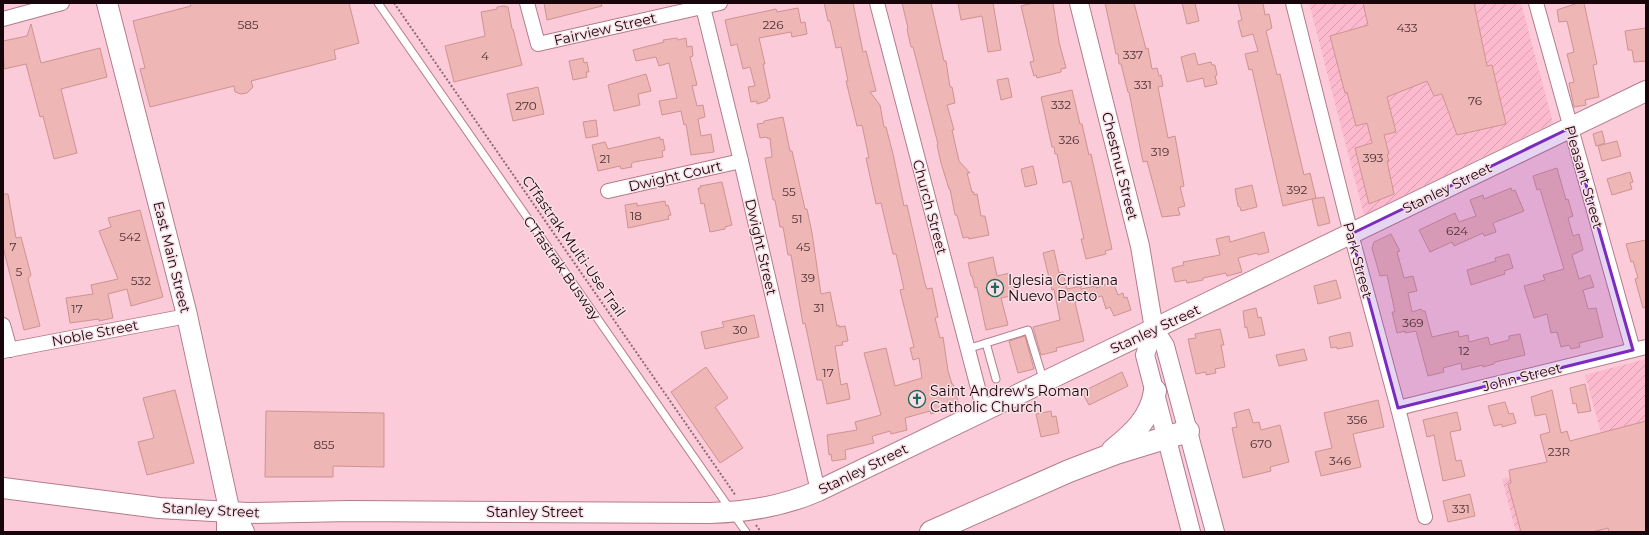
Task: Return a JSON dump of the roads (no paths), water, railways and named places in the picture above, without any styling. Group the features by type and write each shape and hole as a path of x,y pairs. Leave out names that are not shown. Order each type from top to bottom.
{"highway":[{"path":"1103,458 1126,440 1140,426 1149,412 1155,391"},
{"path":"931,532 1037,484 1103,458 1188,431"}],"main road":[{"name":"East Main Street","path":"107,3 187,316 228,522 238,520 244,532"},
{"name":"Stanley Street","path":"3,488 164,508 228,522 267,514 349,511 777,505 818,491 1646,91"}],"street":[{"path":"3,19 62,3"},
{"name":"Fairview Street","path":"527,3 538,44 703,5 720,3"},
{"name":"Church Street","path":"877,3 984,411"},
{"name":"Chestnut Street","path":"1079,3 1140,246 1154,330 1165,346 1215,532"},
{"name":"Park Street","path":"1293,3 1351,234 1398,408 1425,517"},
{"name":"Pleasant Street","path":"1536,3 1570,128 1639,348"},
{"name":"Dwight Street","path":"703,5 818,491"},
{"name":"Dwight Court","path":"608,191 741,161"},
{"name":"Noble Street","path":"6,350 187,316"},
{"path":"3,325 6,350"},
{"name":"Chestnut Street","path":"1154,330 1145,355 1191,532"},
{"name":"John Street","path":"1398,408 1639,348"}],"lane":[{"name":"CTfastrak Busway","path":"378,3 736,506 746,532"},
{"path":"967,349 1028,330 1044,382"},
{"path":"986,343 996,379"}],"place":[{"name":"Iglesia Cristiana Nuevo Pacto","path":"995,288"},
{"name":"Saint Andrew's Roman Catholic Church","path":"917,399"}]}
